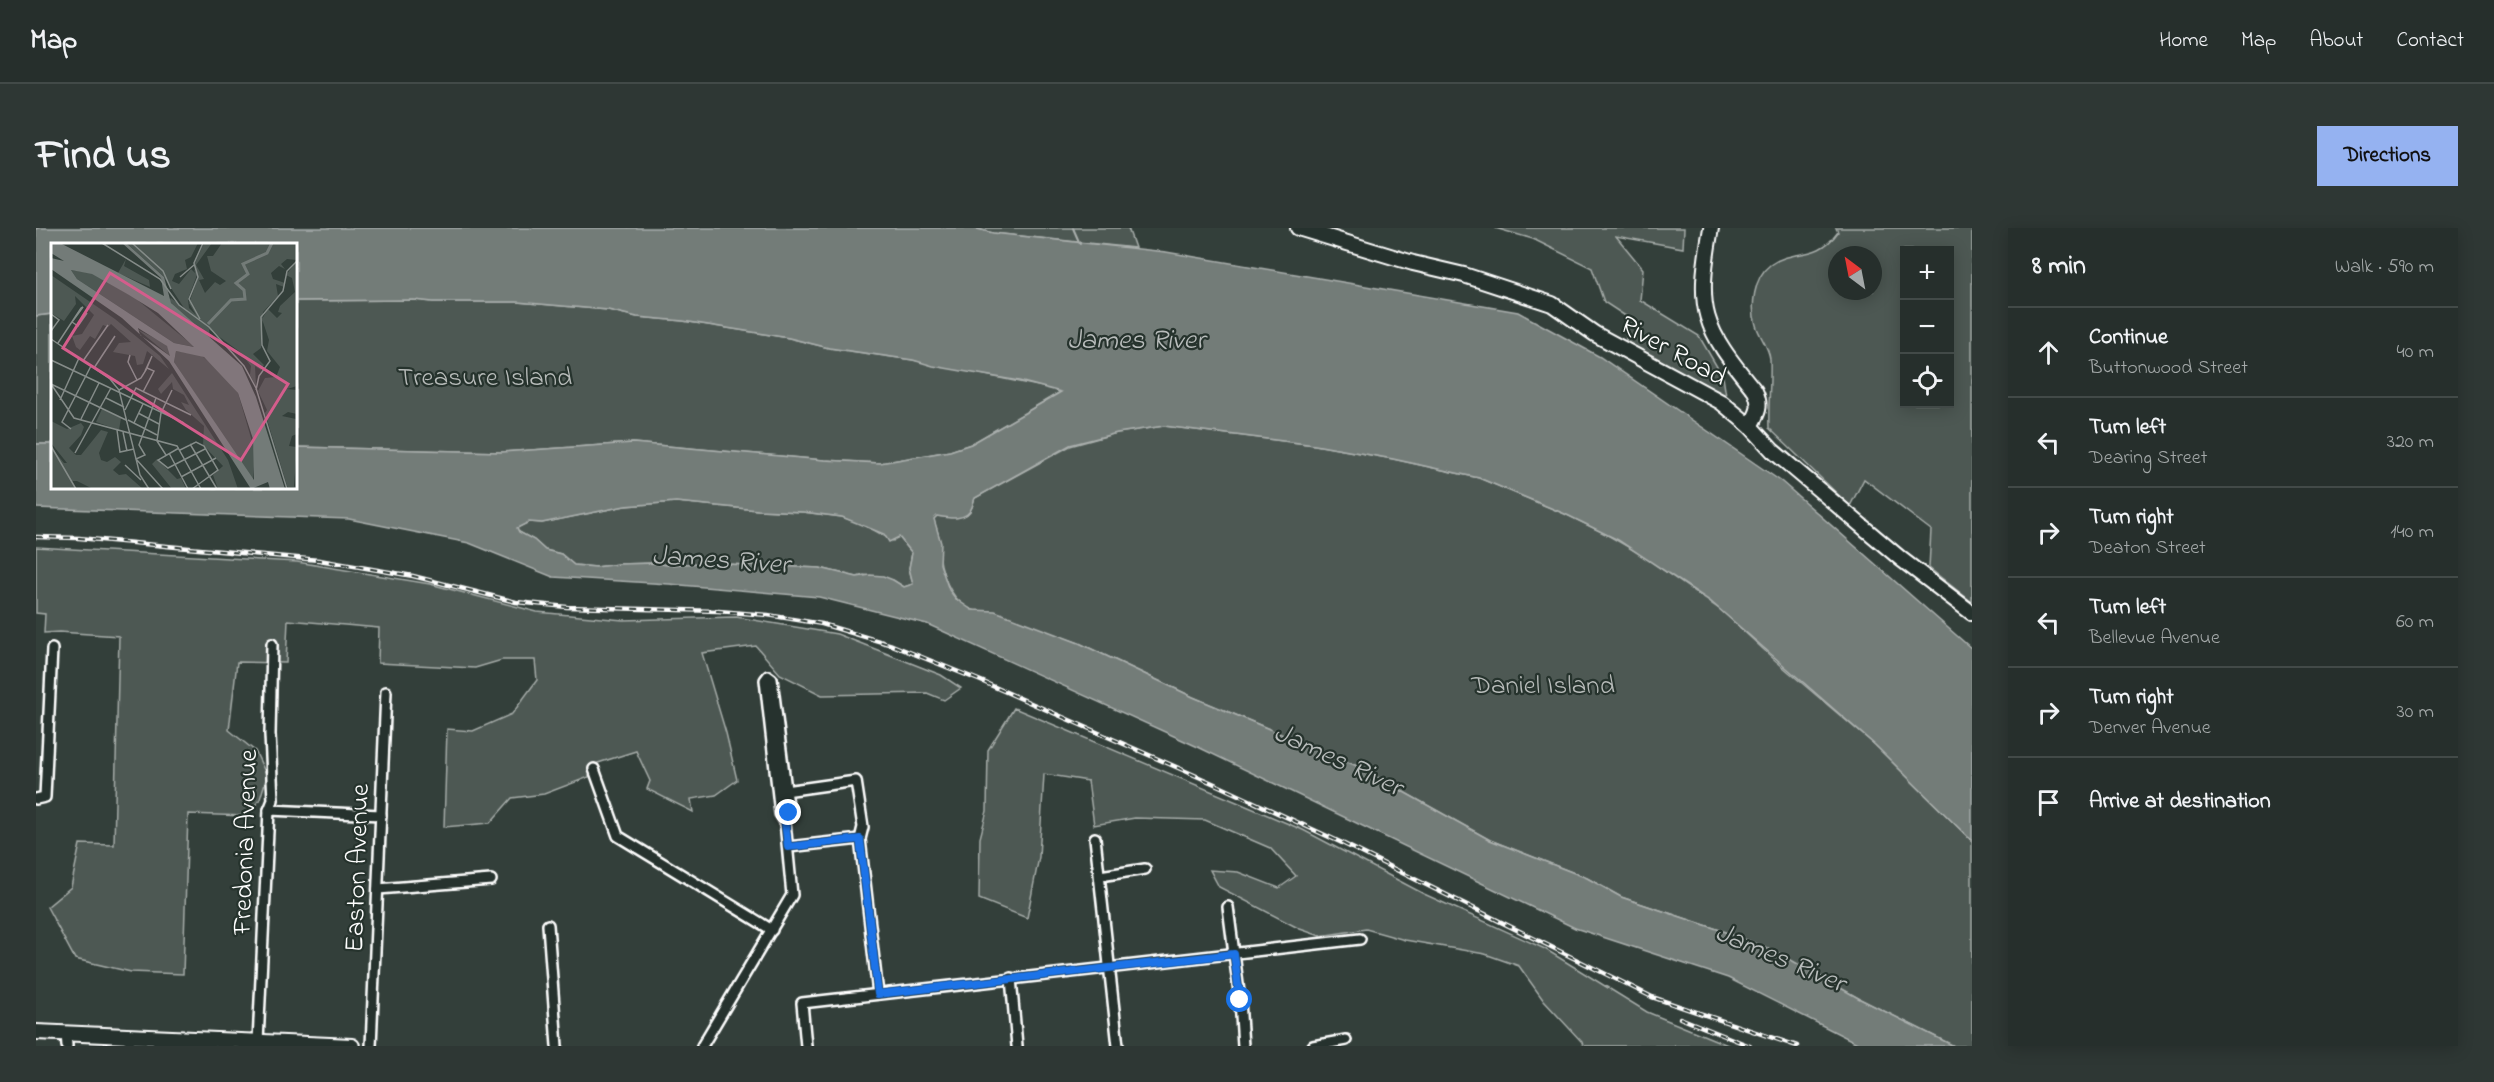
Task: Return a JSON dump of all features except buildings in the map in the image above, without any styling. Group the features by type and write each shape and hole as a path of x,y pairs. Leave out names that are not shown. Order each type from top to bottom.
{"street":[{"name":"River Road","path":"1298,228 1540,298 1562,310 1595,334 1721,402 1750,426 1773,451 1901,559 1972,614"},
{"path":"1711,228 1704,277 1706,312 1718,344 1755,391 1759,400 1758,413 1750,426"},
{"name":"Fredonia Avenue","path":"258,1042 269,810 273,800 270,734 272,644"},
{"path":"38,799 45,797 52,649"},
{"path":"702,1046 792,895 785,822 780,814 765,680 768,676 772,679 789,813 785,822"},
{"name":"Easton Avenue","path":"371,1046 386,692"},
{"path":"594,768 618,836 772,930"},
{"path":"786,791 856,781 863,827 860,839 878,994"},
{"path":"269,810 381,815"},
{"path":"1095,838 1118,1046"},
{"path":"788,847 860,839"},
{"path":"1100,876 1146,868"},
{"path":"378,889 491,880"},
{"path":"1228,907 1243,1046"},
{"path":"548,925 557,1046"},
{"path":"806,1046 802,1003 1360,939"},
{"path":"1011,978 1017,1046"},
{"path":"36,1032 67,1040 215,1044 258,1042 352,1046"},
{"path":"1313,1046 1346,1040"}],"green space":[{"path":"973,228 1128,228 1135,248 993,233"},
{"path":"1495,228 1684,228 1683,248 1616,236 1643,269 1640,300 1699,336 1723,377 1726,396 1626,342 1627,317 1604,302 1592,268 1533,239"},
{"path":"1836,228 1972,228 1972,602 1929,568 1931,530 1864,479 1850,506 1769,428 1770,359 1754,318 1757,285 1760,277 1770,265 1788,257 1814,251 1830,241 1838,232"},
{"name":"Treasure Island","path":"297,301 517,302 608,310 637,317 683,321 789,338 829,348 913,360 1062,391 971,444 950,451 880,463 633,443 501,452 297,447"},
{"path":"51,314 51,444 36,444 36,316"},
{"name":"Daniel Island","path":"1164,426 1315,445 1479,478 1604,533 1637,552 1722,611 1776,661 1875,745 1972,841 1972,1046 1954,1046 1860,999 1775,952 1717,929 1621,897 1587,878 1490,840 1357,766 1193,697 1079,643 986,611 977,611 962,604 956,597 943,573 940,562 940,539 933,519 937,516 957,517 966,514 970,511 975,498 1070,446 1117,433"},
{"path":"676,502 842,517 865,525 893,541 899,537 912,553 909,568 913,584 904,587 893,580 864,575 857,577 820,568 702,563 619,564 596,567 574,565 561,554 545,550 534,540 519,532 517,528 529,522 542,523 625,506"},
{"path":"36,547 297,562 430,584 537,612 623,620 736,617 837,634 941,675 961,688 944,700 927,693 822,695 780,674 756,646 702,653 726,733 737,780 716,795 691,799 693,812 647,789 650,781 636,751 598,763 593,767 589,777 544,794 512,798 490,823 444,827 447,729 473,731 512,714 537,680 535,660 502,660 475,668 378,663 379,628 288,620 286,663 237,662 229,730 255,751 267,776 260,799 247,816 188,814 183,974 131,972 75,959 47,907 71,887 80,844 114,845 119,636 44,633 45,614 36,613"},
{"path":"1014,708 1303,830 1424,894 1545,949 1647,1012 1730,1046 1583,1046 1582,1042 1544,1001 1519,966 1485,954 1405,940 1366,929 1320,936 1300,929 1219,887 1210,870 1238,872 1279,888 1296,876 1270,848 1205,820 1135,818 1094,825 1088,781 1044,774 1039,857 1027,918 979,899 980,838 987,811 988,750"}],"water":[{"name":"James River","path":"36,228 973,228 993,233 1166,252 1518,312 1600,357 1782,482 1972,649 1972,841 1875,745 1710,601 1618,540 1565,514 1479,478 1315,445 1164,426 1117,433 1070,445 975,498 970,512 962,517 937,516 934,519 941,543 940,564 949,590 956,599 972,610 995,611 1079,643 1193,697 1357,766 1490,840 1587,878 1621,897 1775,951 1860,999 1954,1046 1863,1046 1728,978 1575,928 1198,747 927,624 819,597 553,577 469,543 349,519 36,508 36,444 51,444 51,489 297,489 297,447 501,452 633,443 880,463 950,451 971,444 1061,392 1019,381 933,366 913,360 829,348 789,338 683,321 637,317 608,310 517,302 297,301 297,243 51,243 51,314 36,316","holes":["676,502 842,517 884,534 889,542 899,537 912,553 909,568 913,584 904,587 883,576 857,577 820,568 702,563 619,564 596,567 574,565 561,554 545,550 534,540 519,532 517,528 529,522 542,523 625,506"]}],"waterway":[{"path":"1073,228 1080,244"}],"railway":[{"path":"36,537 79,538 319,560 413,576 516,602 567,607 718,611 768,615 822,624 892,645 981,681 1217,785 1340,842 1652,997 1797,1046"},
{"path":"1680,1018 1750,1046"}],"route":[{"path":"789,813 785,822 788,847 860,839 878,994 1234,954 1240,1000"}]}
